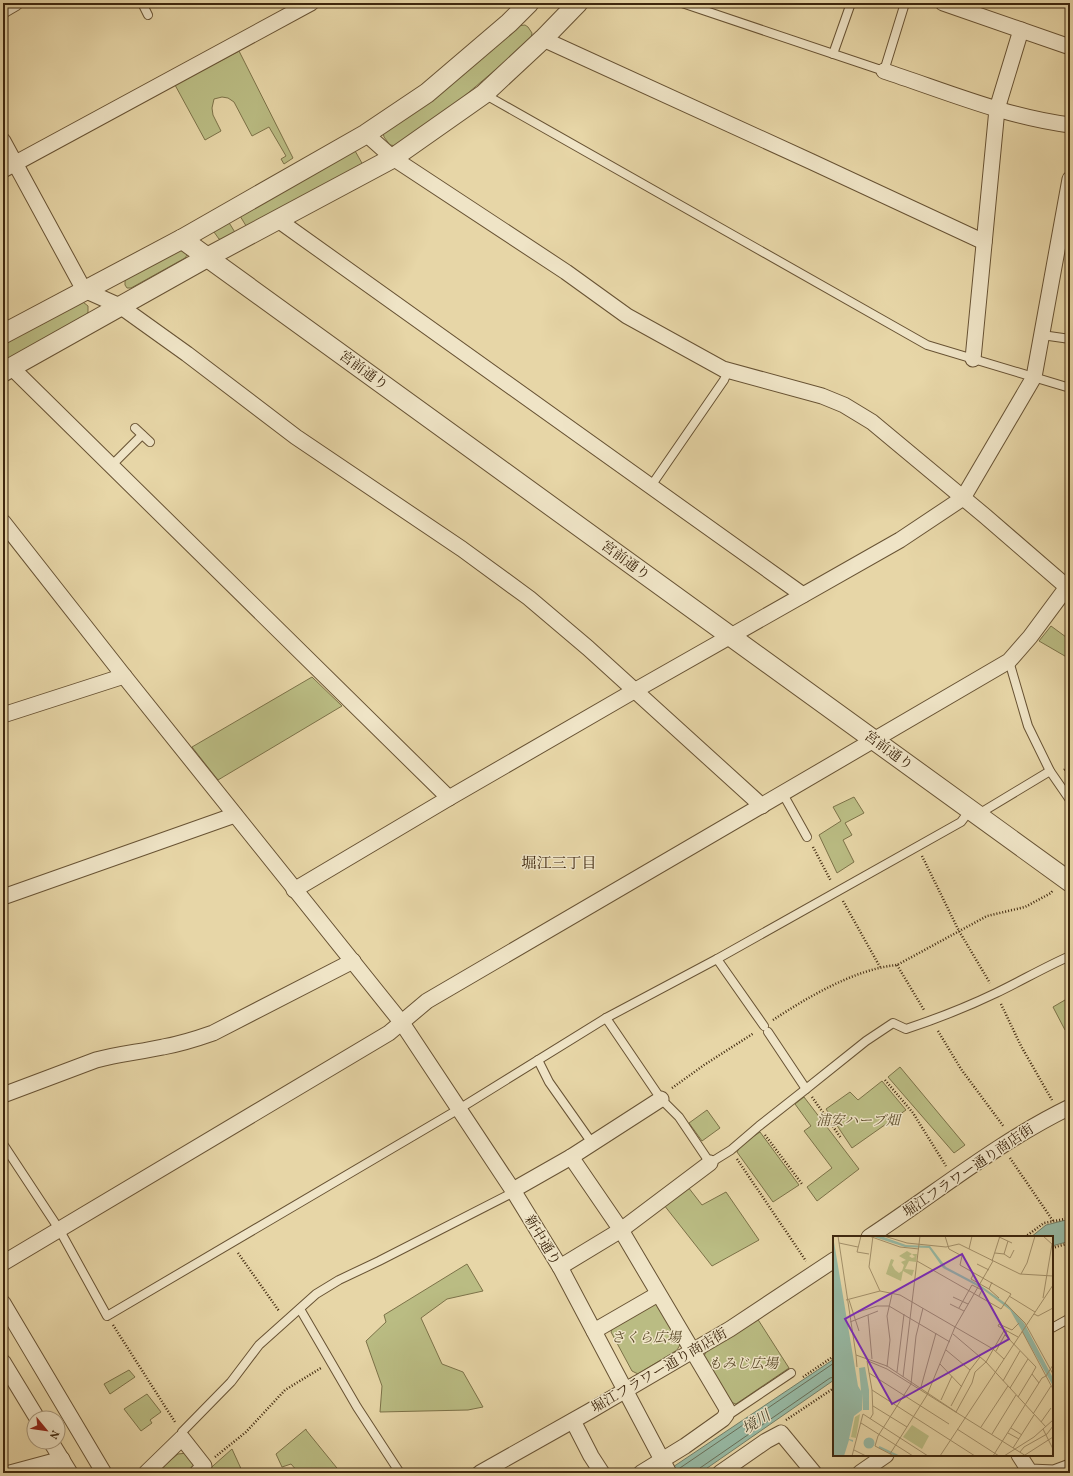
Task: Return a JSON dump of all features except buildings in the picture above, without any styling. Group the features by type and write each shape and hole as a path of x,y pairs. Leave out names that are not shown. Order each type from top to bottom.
{"street":[{"path":"9,166 311,3"},
{"path":"3,334 182,239 366,134 427,92 509,23 529,3"},
{"path":"449,798 111,466 7,370 208,257 393,158 484,94 543,39 578,3"},
{"path":"943,3 1070,47"},
{"path":"973,359 997,109 1021,30"},
{"path":"543,39 984,242"},
{"path":"884,71 997,109 1044,122 1070,125"},
{"path":"3,1263 170,1165 389,1033 427,1001 1009,661 1068,590 963,498 872,422 844,405 822,396 723,369 627,316 566,272 393,158 366,134"},
{"path":"3,141 9,166 84,290 120,306 187,354 296,437 462,549 529,598 588,648 762,806"},
{"path":"294,890 634,691 900,540 963,498 1034,377 1070,180"},
{"path":"278,220 803,595"},
{"name":"宮前通り","path":"182,239 1066,879"},
{"name":"新中通り","path":"3,522 294,890 354,961 402,1023 513,1191 560,1267 666,1466"},
{"path":"3,715 124,676"},
{"path":"3,897 235,815"},
{"path":"3,1095 96,1060 194,1040 213,1033 354,961"},
{"path":"513,1191 661,1099"},
{"name":"堀江フラワー通り商店街","path":"870,1236 953,1177 1008,1142 1065,1110"},
{"path":"571,1156 620,1230 727,1409 726,1415 723,1419 685,1446 666,1466 641,1473"},
{"path":"560,1267 620,1230 710,1163"},
{"name":"堀江フラワー通り商店街","path":"480,1473 692,1352 730,1329 833,1261"},
{"path":"594,1331 658,1294"},
{"path":"3,1303 104,1473"},
{"path":"3,1362 32,1410"},
{"path":"573,1421 591,1456 602,1473"},
{"path":"720,1473 766,1440 781,1432 814,1473"},
{"path":"146,1473 182,1435 200,1470"},
{"path":"56,1450 70,1473"},
{"path":"860,1473 885,1456"},
{"path":"1020,1456 1030,1472 1054,1473 1070,1467"},
{"path":"10,1473 62,1459"}],"lane":[{"path":"142,3 148,15"},
{"path":"682,3 884,71 904,3"},
{"path":"833,54 851,3"},
{"path":"484,94 927,345 1070,388"},
{"path":"1042,335 1070,339"},
{"path":"651,486 724,380 728,370"},
{"path":"135,428 150,442"},
{"path":"111,466 142,435"},
{"path":"1009,661 1028,726 1050,772 1070,800"},
{"path":"3,1144 59,1229 107,1316 459,1108 606,1018 717,959 961,822 974,812 1050,772"},
{"path":"783,794 807,837"},
{"path":"606,1018 661,1099 679,1117 710,1163 730,1150 866,1041 893,1023 906,1029 931,1021 996,993 1070,956"},
{"path":"717,959 806,1089"},
{"path":"538,1060 549,1082 592,1143"},
{"path":"182,1435 231,1382 259,1346 316,1294 338,1280 379,1262 513,1191"},
{"path":"300,1309 357,1407 400,1473"},
{"path":"1053,1327 1070,1318"},
{"path":"723,1419 753,1397 791,1373"}],"path":[{"path":"918,846 959,931 996,993 1021,1046 1065,1110"},
{"path":"661,1099 666,1093 704,1065 766,1030 802,1001 880,966 897,965 987,916 1025,907 1051,893 1066,879"},
{"path":"897,965 1008,1142 1053,1221"},
{"path":"885,1080 913,1113 953,1177"},
{"path":"806,1089 841,1138"},
{"path":"759,1126 802,1184"},
{"path":"730,1150 770,1206 814,1273"},
{"path":"1026,1236 1044,1223 1070,1218"},
{"path":"232,1243 286,1321"},
{"path":"1053,1248 1070,1243"},
{"path":"107,1316 182,1435"},
{"path":"200,1470 246,1432 285,1390 331,1362"}],"green space":[{"path":"525,25 532,33 528,42 448,110 397,146 390,145 384,137 383,132 517,26"},
{"path":"239,51 293,158 284,164 281,159 286,156 269,127 252,136 234,102 228,98 222,97 214,99 212,108 213,115 221,131 205,140 175,85"},
{"path":"354,149 363,165 248,229 240,216"},
{"path":"228,221 236,234 222,240 219,239 214,232 216,228"},
{"path":"180,250 186,251 187,255 185,258 131,288 127,288 125,281 127,279"},
{"path":"83,302 88,306 88,312 85,318 3,362 3,342"},
{"path":"1051,626 1070,640 1070,659 1039,641"},
{"path":"312,677 342,706 218,780 192,747"},
{"path":"854,797 864,813 845,823 852,835 843,840 854,862 837,873 819,835 841,821 833,807"},
{"path":"1070,997 1070,1028 1065,1030 1053,1007"},
{"path":"900,1067 965,1145 954,1153 888,1077"},
{"name":"浦安ハーブ畑","path":"882,1081 906,1110 852,1148 826,1109 850,1092 858,1100"},
{"path":"804,1097 859,1169 817,1201 807,1187 832,1168 804,1131 811,1126 795,1104"},
{"path":"707,1110 720,1128 702,1141 689,1123"},
{"path":"760,1132 799,1185 773,1202 737,1152 741,1145"},
{"path":"688,1187 702,1205 726,1192 759,1240 712,1266 664,1205"},
{"path":"467,1264 483,1291 447,1299 421,1318 442,1364 463,1372 483,1407 468,1410 380,1412 382,1386 366,1341 386,1322 384,1315"},
{"name":"さくら広場","path":"651,1303 660,1306 681,1343 677,1350 638,1374 632,1371 611,1332 614,1324"},
{"name":"もみじ広場","path":"757,1318 789,1368 736,1404 728,1401 703,1358 707,1350"},
{"path":"129,1370 135,1377 110,1394 104,1384"},
{"path":"147,1394 161,1412 150,1420 152,1423 141,1431 124,1409"},
{"path":"306,1429 341,1473 299,1473 291,1464 282,1467 276,1454"},
{"path":"232,1449 243,1473 205,1473"},
{"path":"187,1453 195,1463 194,1468 189,1473 155,1473 178,1454"}],"water":[{"path":"1070,1219 1070,1241 1053,1246 1053,1236 1032,1236 1046,1225"},
{"name":"境川","path":"833,1360 833,1381 700,1473 664,1473"}],"district":[{"name":"堀江三丁目","path":"559,863"}]}
